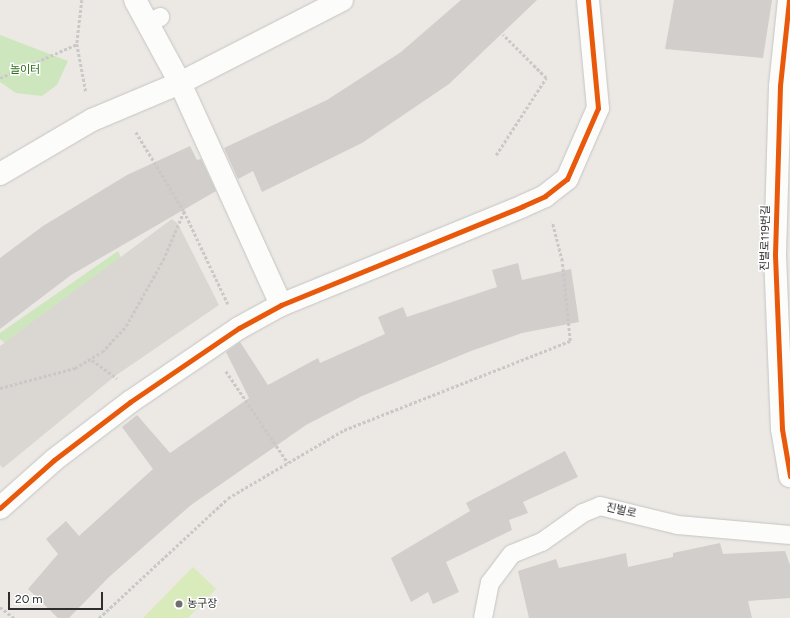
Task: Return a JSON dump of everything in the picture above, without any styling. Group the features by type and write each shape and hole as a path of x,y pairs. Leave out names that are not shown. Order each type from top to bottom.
{"street":[{"path":"135,0 154,21 180,83 254,235 282,305"},
{"path":"0,174 92,120 180,83 342,0"},
{"path":"0,508 54,460 210,347 239,328 282,305 545,196 567,179 598,108 588,0"},
{"name":"진벌로119번길","path":"789,0 780,86 775,255 782,429 790,476"}],"lane":[{"name":"진벌로","path":"483,618 490,583 512,554 542,542 583,514 600,506 678,525 790,535"}],"path":[{"path":"82,0 77,44 92,120"},
{"path":"496,154 546,78 503,35"},
{"path":"0,78 77,44"},
{"path":"121,108 184,211 239,328"},
{"path":"99,618 228,498 344,430 570,341 562,261 545,196"},
{"path":"0,388 75,368 102,352 126,326 163,260 184,211"},
{"path":"210,347 288,463"},
{"path":"0,607 14,618"}],"green space":[{"name":"놀이터","path":"0,35 68,61 57,85 42,96 16,93 0,82"},
{"path":"118,251 127,271 14,351 0,339 0,333"},
{"name":"농구장","path":"193,567 216,589 188,618 143,618"}],"shaded area":[{"path":"172,219 178,224 219,305 115,376 3,468 0,465 0,346"}],"building":[{"path":"461,0 537,0 449,84 362,143 262,192 253,171 238,179 224,148 327,100 401,52"},
{"path":"674,0 772,0 763,58 665,49"},
{"path":"190,146 197,160 201,159 216,191 71,275 0,329 0,258 43,226 127,175"},
{"path":"518,263 522,280 571,269 579,322 522,333 471,351 362,396 306,425 191,505 109,577 69,618 58,618 28,589 58,554 46,539 66,521 79,536 153,469 122,427 137,415 170,453 249,398 226,352 240,342 268,385 318,358 320,363 385,334 378,317 403,307 407,317 497,287 492,270"},
{"path":"565,451 578,477 523,502 528,513 509,520 512,530 446,562 459,592 433,604 428,592 411,602 391,558 470,511 466,503"},
{"path":"720,543 723,554 785,551 790,565 790,598 748,601 752,618 529,618 518,571 556,559 559,568 626,553 628,567 673,557 673,553"}],"cycle path":[{"path":"0,508 54,460 130,402 239,328 281,305 523,206 545,196 567,179 598,108 588,0"},
{"path":"789,0 780,86 775,255 782,429 790,476"}],"place":[{"name":"농구장","path":"179,604"}]}
